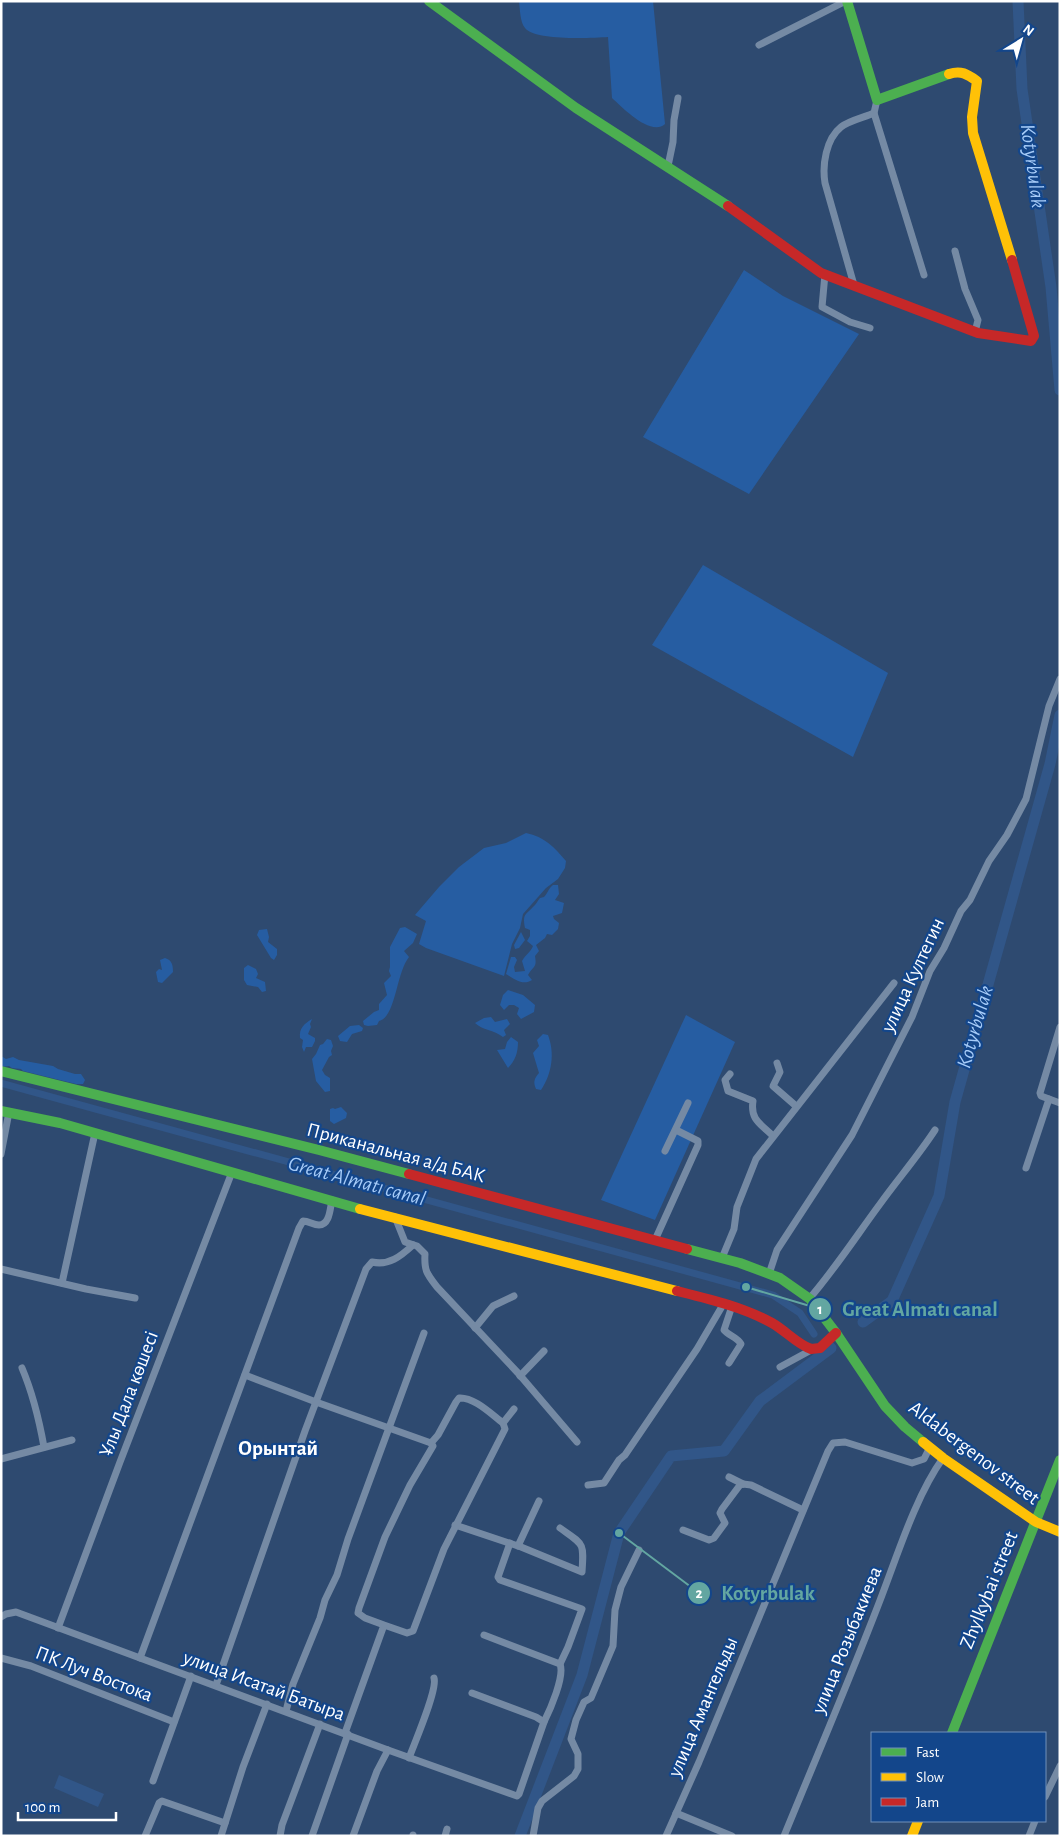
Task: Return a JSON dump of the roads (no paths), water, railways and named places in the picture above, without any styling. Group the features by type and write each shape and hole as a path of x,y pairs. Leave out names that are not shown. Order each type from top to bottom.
{"street":[{"path":"429,1 576,108 707,191 821,273 975,332 1031,341 1034,337 1007,240 973,133 972,118 977,88 976,81 966,73 956,72 877,100"},
{"path":"759,45 842,1"},
{"path":"847,1 877,100 874,113 924,275"},
{"path":"668,166 678,98"},
{"path":"854,285 824,183 823,170 832,136 842,126 874,113"},
{"path":"955,251 966,289 978,320 975,332"},
{"path":"825,274 822,307 850,322 870,328"},
{"name":"улица Култегин","path":"769,1274 777,1250 852,1135 912,1017 930,971 944,948 960,911 970,900 989,861 1007,835 1026,799 1049,706 1060,679"},
{"path":"722,1258 734,1228 738,1206 756,1159 894,983"},
{"path":"1060,1027 1048,1061 1040,1093 1041,1096 1060,1103"},
{"path":"777,1063 780,1072 772,1086 796,1106"},
{"name":"Приканальная а/д БАК","path":"1,1071 319,1150 722,1258 780,1278"},
{"path":"730,1074 725,1080 728,1091 753,1101 752,1110 754,1118 773,1136"},
{"path":"1026,1168 1049,1099"},
{"path":"665,1151 688,1102"},
{"path":"1,1154 5,1111 95,1133 332,1200 728,1304 770,1320 803,1345 813,1349"},
{"path":"655,1240 698,1145 698,1141 693,1137 676,1130"},
{"path":"809,1298 896,1182 921,1152 935,1130"},
{"path":"62,1283 95,1133"},
{"name":"Ұлы Дала көшесі","path":"58,1628 232,1172"},
{"path":"140,1658 299,1228 303,1221 306,1220 318,1225 326,1222 332,1200"},
{"path":"395,1217 405,1242 422,1250 425,1254 424,1267 426,1273 437,1287 520,1376 577,1442"},
{"path":"216,1685 316,1402 366,1269 372,1262 386,1263 413,1245"},
{"path":"1,1269 135,1298"},
{"name":"Aldabergenov street","path":"780,1278 809,1298 836,1333 885,1406 905,1427 944,1458 1036,1522 1060,1532"},
{"path":"475,1328 493,1306 514,1296"},
{"path":"728,1304 724,1330 741,1344 729,1363"},
{"path":"588,1485 604,1483 728,1304"},
{"path":"286,1711 293,1684 337,1574 424,1333"},
{"path":"780,1367 813,1349 819,1348 836,1333"},
{"path":"520,1376 544,1351"},
{"path":"22,1368 39,1414 44,1447"},
{"path":"245,1375 432,1443"},
{"path":"459,1398 472,1401 503,1423 505,1429 503,1434 444,1549 413,1631 407,1633 365,1618 358,1613 386,1537 410,1486 433,1446 432,1443 459,1398"},
{"path":"503,1423 514,1409"},
{"path":"1,1459 72,1440"},
{"name":"улица Амангельды","path":"666,1836 833,1443 845,1442 912,1463 924,1459 930,1447"},
{"name":"улица Розыбакиева","path":"784,1836 848,1683 931,1475 944,1458"},
{"name":"Zhylkybai street","path":"952,1732 1060,1460"},
{"path":"729,1477 803,1510"},
{"path":"684,1530 709,1540 714,1538 725,1523 720,1513 722,1509 740,1485 743,1484"},
{"path":"518,1546 538,1501"},
{"path":"456,1524 518,1546 582,1572 583,1553 580,1543 560,1528"},
{"path":"472,1693 536,1717 544,1722 558,1686 562,1668 560,1664 582,1609 500,1580 498,1577 510,1543"},
{"path":"533,1836 538,1808 542,1802 574,1776 578,1769 578,1754 571,1739 576,1720 584,1702 591,1698 613,1646 615,1610 619,1595 639,1550"},
{"name":"улица Исатай Батыра","path":"1,1617 16,1612 409,1758 517,1796 530,1767 544,1722"},
{"path":"312,1836 384,1625"},
{"path":"484,1635 560,1664"},
{"name":"ПК Луч Востока","path":"1,1658 31,1666 174,1722"},
{"path":"153,1780 192,1676"},
{"path":"409,1758 428,1705 435,1682 434,1678"},
{"path":"221,1836 243,1767 267,1704"},
{"path":"280,1836 282,1824 320,1724"},
{"path":"353,1836 377,1771 388,1750"},
{"path":"1048,1782 1060,1766"},
{"path":"144,1836 159,1803 162,1802 225,1823"},
{"path":"676,1813 732,1836"},
{"path":"912,1836 918,1822"},
{"path":"1029,1836 1035,1822"}],"waterway":[{"name":"Kotyrbulak","path":"1018,1 1022,89 1051,287 1060,390"},
{"name":"Kotyrbulak","path":"863,1322 892,1301 939,1196 955,1102 1050,764 1060,715"},
{"name":"Great Almatı canal","path":"1,1083 773,1295 800,1313 814,1334"},
{"name":"Kotyrbulak","path":"520,1836 582,1675 619,1533 671,1456 724,1451 760,1401 831,1348"}],"place":[{"name":"Great Almatı canal","path":"746,1287"},
{"name":"Kotyrbulak","path":"619,1533"}],"district":[{"name":"Орынтай","path":"278,1448"}]}
